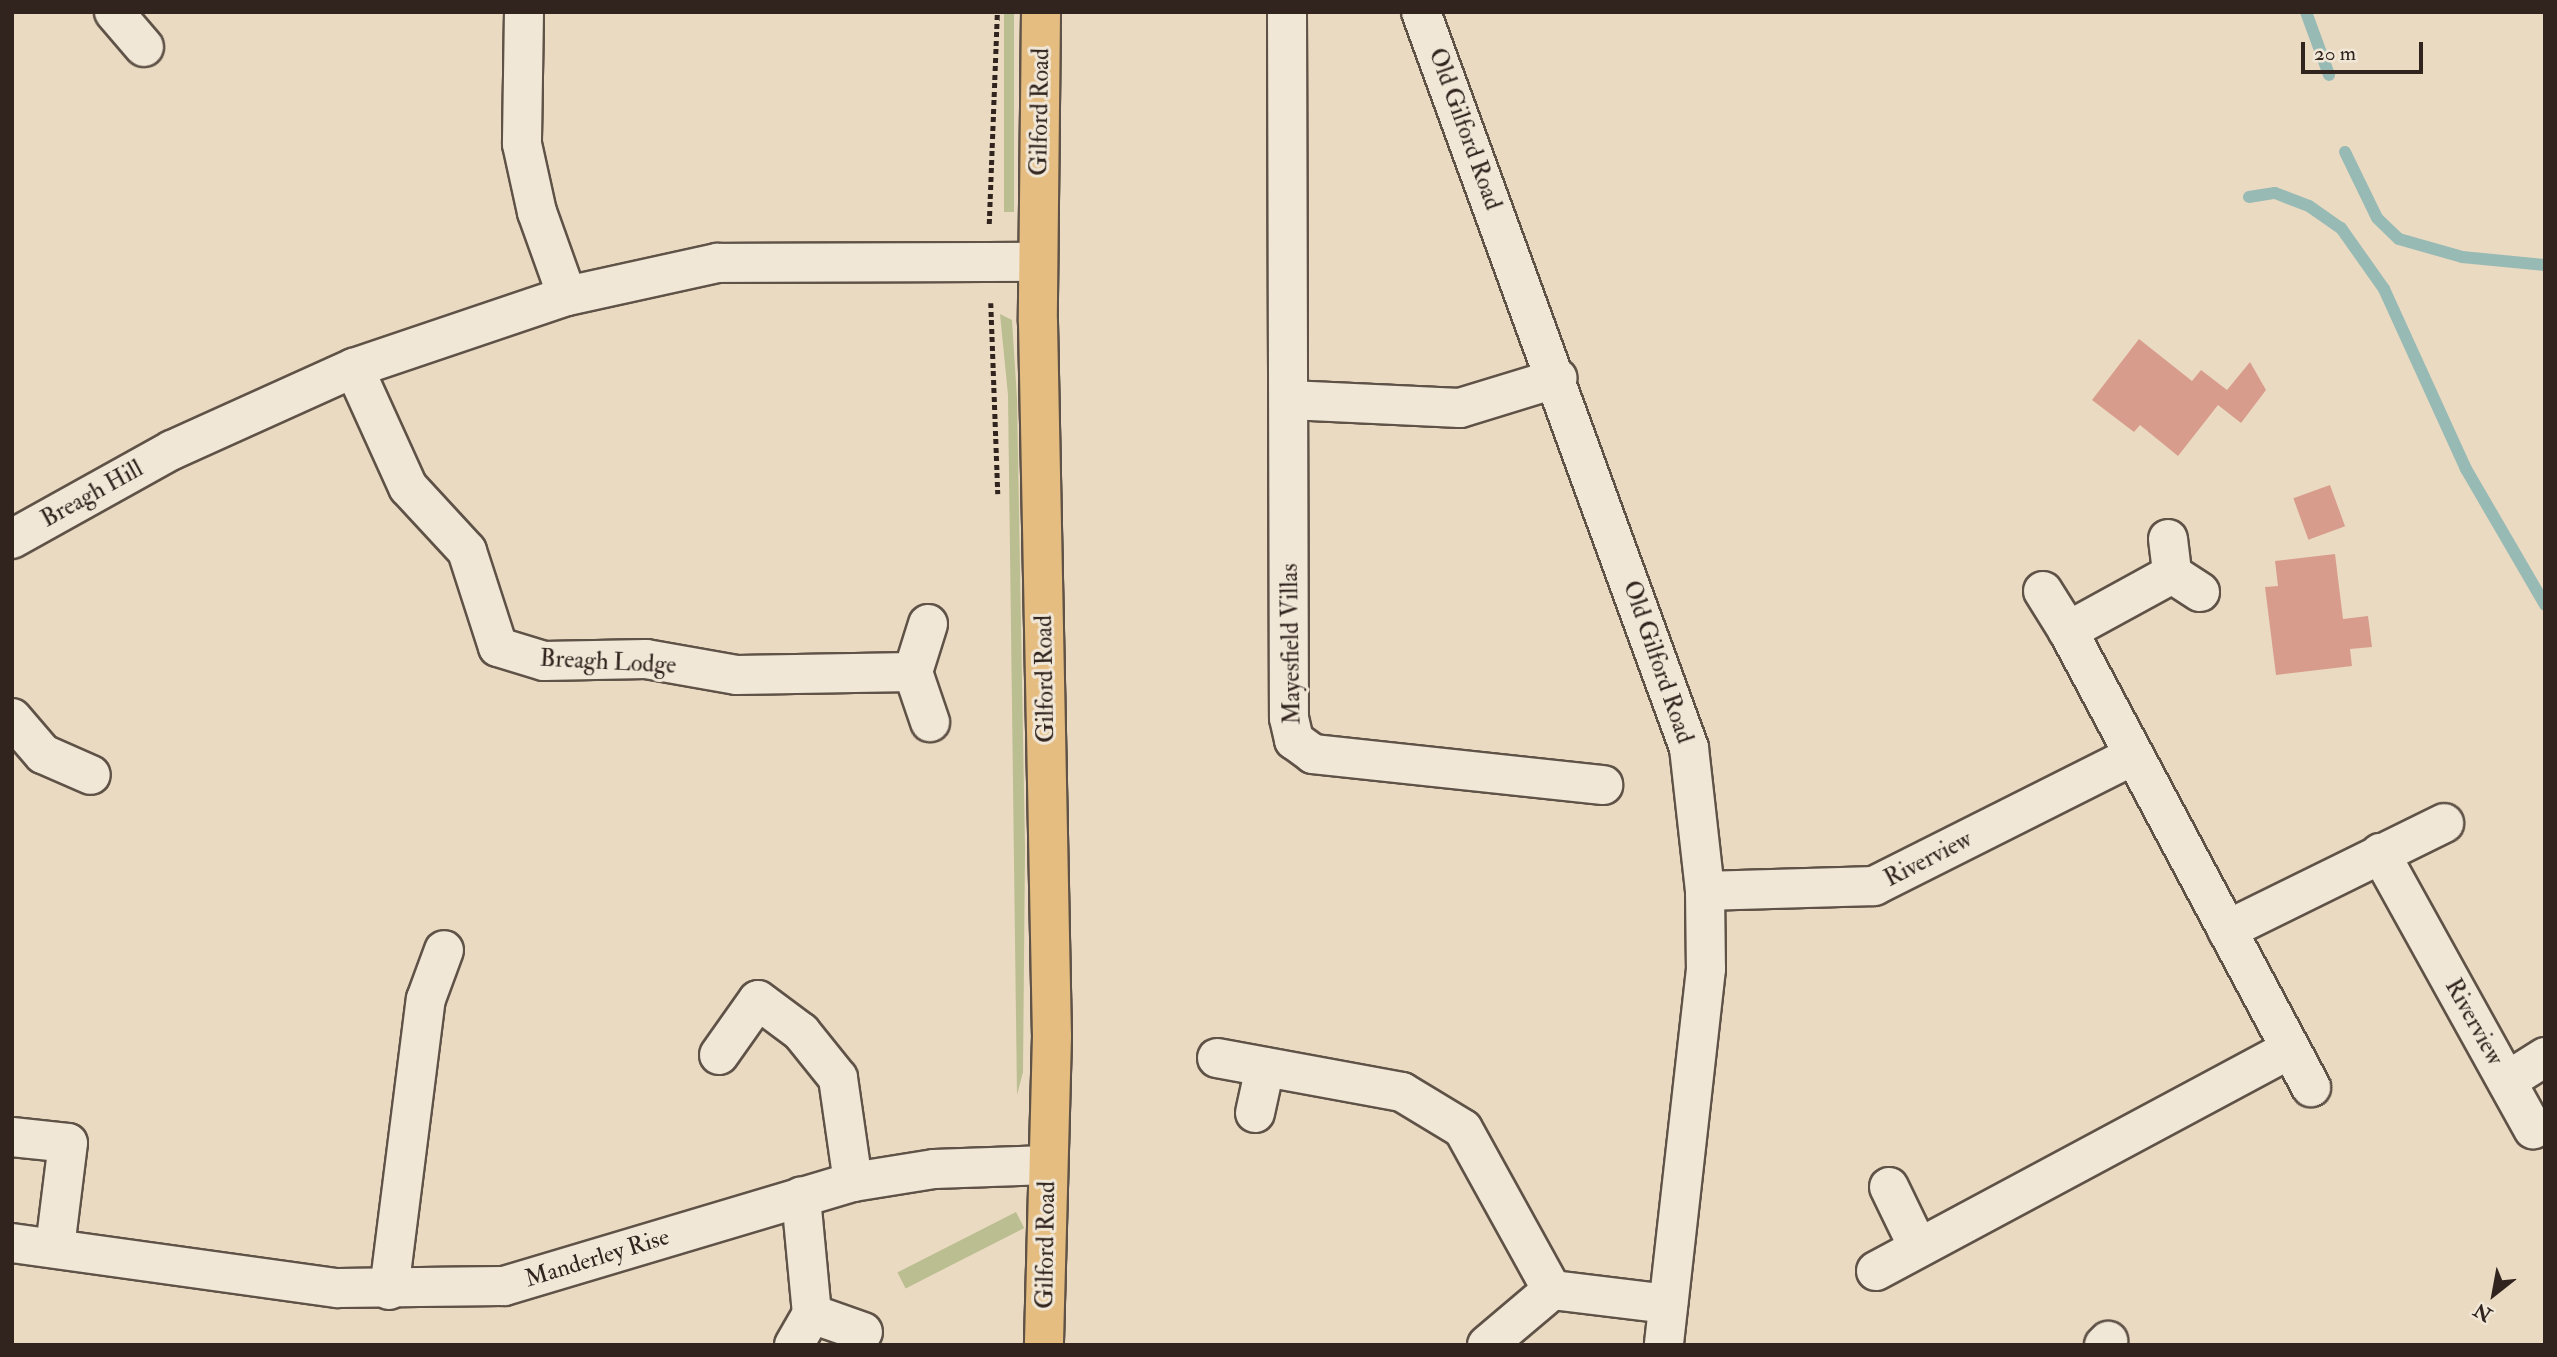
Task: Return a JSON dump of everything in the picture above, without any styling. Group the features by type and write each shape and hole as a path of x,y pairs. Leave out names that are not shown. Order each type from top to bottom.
{"main road":[{"name":"Gilford Road","path":"1041,12 1037,262 1052,1036 1044,1345"}],"street":[{"path":"114,12 144,47"},
{"path":"524,12 522,144 537,212 567,296"},
{"name":"Mayesfield Villas","path":"1287,12 1289,718 1294,740 1313,754 1603,785"},
{"name":"Old Gilford Road","path":"1421,12 1558,378 1689,748 1705,891 1706,969 1664,1345"},
{"path":"354,368 567,296 718,262 1037,262"},
{"name":"Breagh Hill","path":"12,539 173,450 354,368"},
{"name":"Breagh Lodge","path":"354,368 408,487 467,551 498,647 544,661 646,659 737,675 913,672"},
{"path":"1289,400 1460,408 1558,378"},
{"path":"2068,631 2180,568"},
{"path":"2043,591 2068,631 2311,1087"},
{"path":"928,624 913,672 929,722"},
{"path":"15,728 43,754 91,775"},
{"name":"Riverview","path":"1705,891 1874,886 2132,755"},
{"path":"2227,930 2444,823"},
{"name":"Riverview","path":"2380,853 2533,1129"},
{"path":"389,1290 426,999 444,950"},
{"path":"719,1055 758,1000 801,1031 838,1078 853,1182"},
{"path":"1876,1271 2290,1049"},
{"name":"Riverview","path":"2507,1081 2545,1057"},
{"path":"1217,1058 1402,1091 1463,1129 1552,1290"},
{"path":"1255,1113 1265,1067"},
{"path":"12,1137 68,1143 55,1248"},
{"name":"Manderley Rise","path":"12,1243 338,1288 389,1290 504,1286 853,1182 934,1169 1048,1165"},
{"path":"1889,1187 1919,1247"},
{"path":"801,1198 803,1329 863,1332"},
{"path":"1487,1345 1552,1290 1668,1304"}],"path":[{"path":"989,225 997,12"}],"green space":[{"path":"1004,12 1014,12 1014,212 1004,212"},
{"path":"1000,314 1012,320 1017,399 1025,848 1023,1072 1017,1095 1008,395"},
{"path":"1016,1212 1024,1228 906,1288 897,1272"}],"building":[{"path":"2139,339 2192,381 2201,370 2227,390 2250,362 2266,390 2241,423 2218,405 2178,456 2140,425 2134,432 2092,400"},
{"path":"2330,485 2345,526 2308,540 2293,498"},
{"path":"2335,554 2343,619 2368,616 2372,647 2350,649 2352,666 2276,675 2265,587 2278,586 2275,561"}],"waterway":[{"path":"2306,12 2329,75"},
{"path":"2345,152 2377,218 2399,239 2462,257 2545,265"},
{"path":"2249,197 2275,193 2309,206 2341,228 2384,289 2466,469 2545,605"}]}
